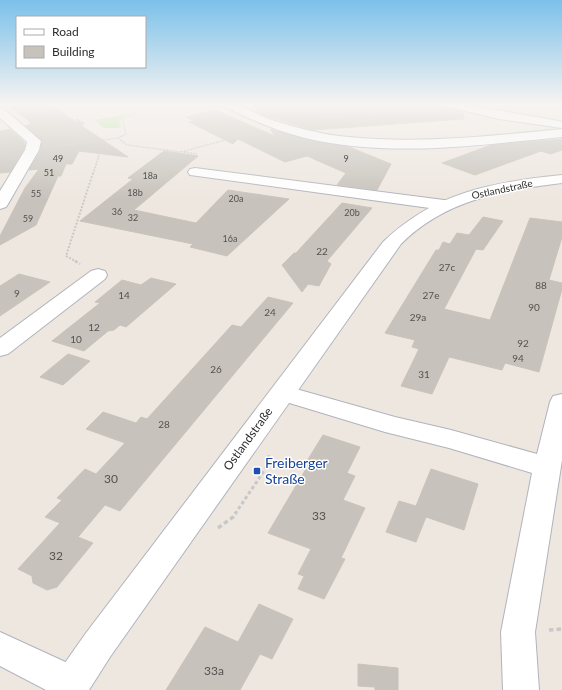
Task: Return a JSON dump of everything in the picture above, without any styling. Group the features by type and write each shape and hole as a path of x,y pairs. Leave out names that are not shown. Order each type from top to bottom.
{"street":[{"path":"0,204 32,150 34,141 28,136"},
{"path":"322,136 394,145 436,144 525,136"},
{"name":"Ostlandstraße","path":"195,172 444,205"},
{"name":"Ostlandstraße","path":"70,687 389,246 414,223 444,205 476,193 507,186 562,179"},
{"path":"0,349 98,275"},
{"path":"282,393 394,426 451,439 547,467"},
{"path":"521,690 518,632 547,467 562,402"},
{"path":"0,648 70,687"}],"path":[{"path":"32,150 118,138 122,136"},
{"path":"118,138 127,145 181,152 241,136"},
{"path":"98,275 66,256 104,140"}],"building":[{"path":"0,136 18,136 25,143 24,149 10,172 0,173"},
{"path":"37,136 97,136 128,157 79,151 72,164 66,164 61,176 58,176 36,225 0,245 0,236 25,188 39,169 29,170 40,151 42,141"},
{"path":"217,136 295,136 349,147 391,164 377,190 337,185 346,173 307,156 285,162 238,139 233,144"},
{"path":"562,139 562,150 551,154 541,151 475,175 442,163 491,145"},
{"path":"164,151 198,156 134,210 196,223 228,190 289,199 227,256 190,247 193,244 80,221 133,179 128,178"},
{"path":"342,203 372,208 327,261 331,264 319,286 308,284 302,292 282,265 294,253 296,253"},
{"path":"483,217 503,221 483,250 476,249 444,309 490,320 530,218 562,222 562,237 549,280 562,283 562,289 539,372 505,363 502,370 449,357 432,394 401,386 419,349 412,347 415,340 385,333 436,250 439,250 443,242 450,244 457,233 469,235"},
{"path":"19,274 50,282 0,316 0,286"},
{"path":"151,278 176,284 126,327 120,325 114,330 108,331 84,351 52,341 100,303 95,302 122,280 141,285"},
{"path":"268,297 293,303 120,511 105,505 78,537 93,543 57,587 47,590 33,583 32,576 18,569 60,523 45,517 62,500 57,498 85,469 96,474 125,443 86,429 103,412 136,423 141,417 147,419 232,325 241,327"},
{"path":"68,354 90,361 63,385 40,377"},
{"path":"323,435 360,447 347,473 355,476 343,500 365,508 341,558 345,559 324,599 298,589 304,576 298,574 311,549 268,533 310,462 307,461"},
{"path":"431,469 478,484 464,530 426,517 416,542 386,532 399,501 416,506"},
{"path":"259,604 293,619 272,659 260,654 240,690 166,690 205,627 238,642"},
{"path":"358,664 398,668 398,690 375,690 375,687 358,686"}],"place":[{"name":"Freiberger Straße","path":"257,471"}]}
